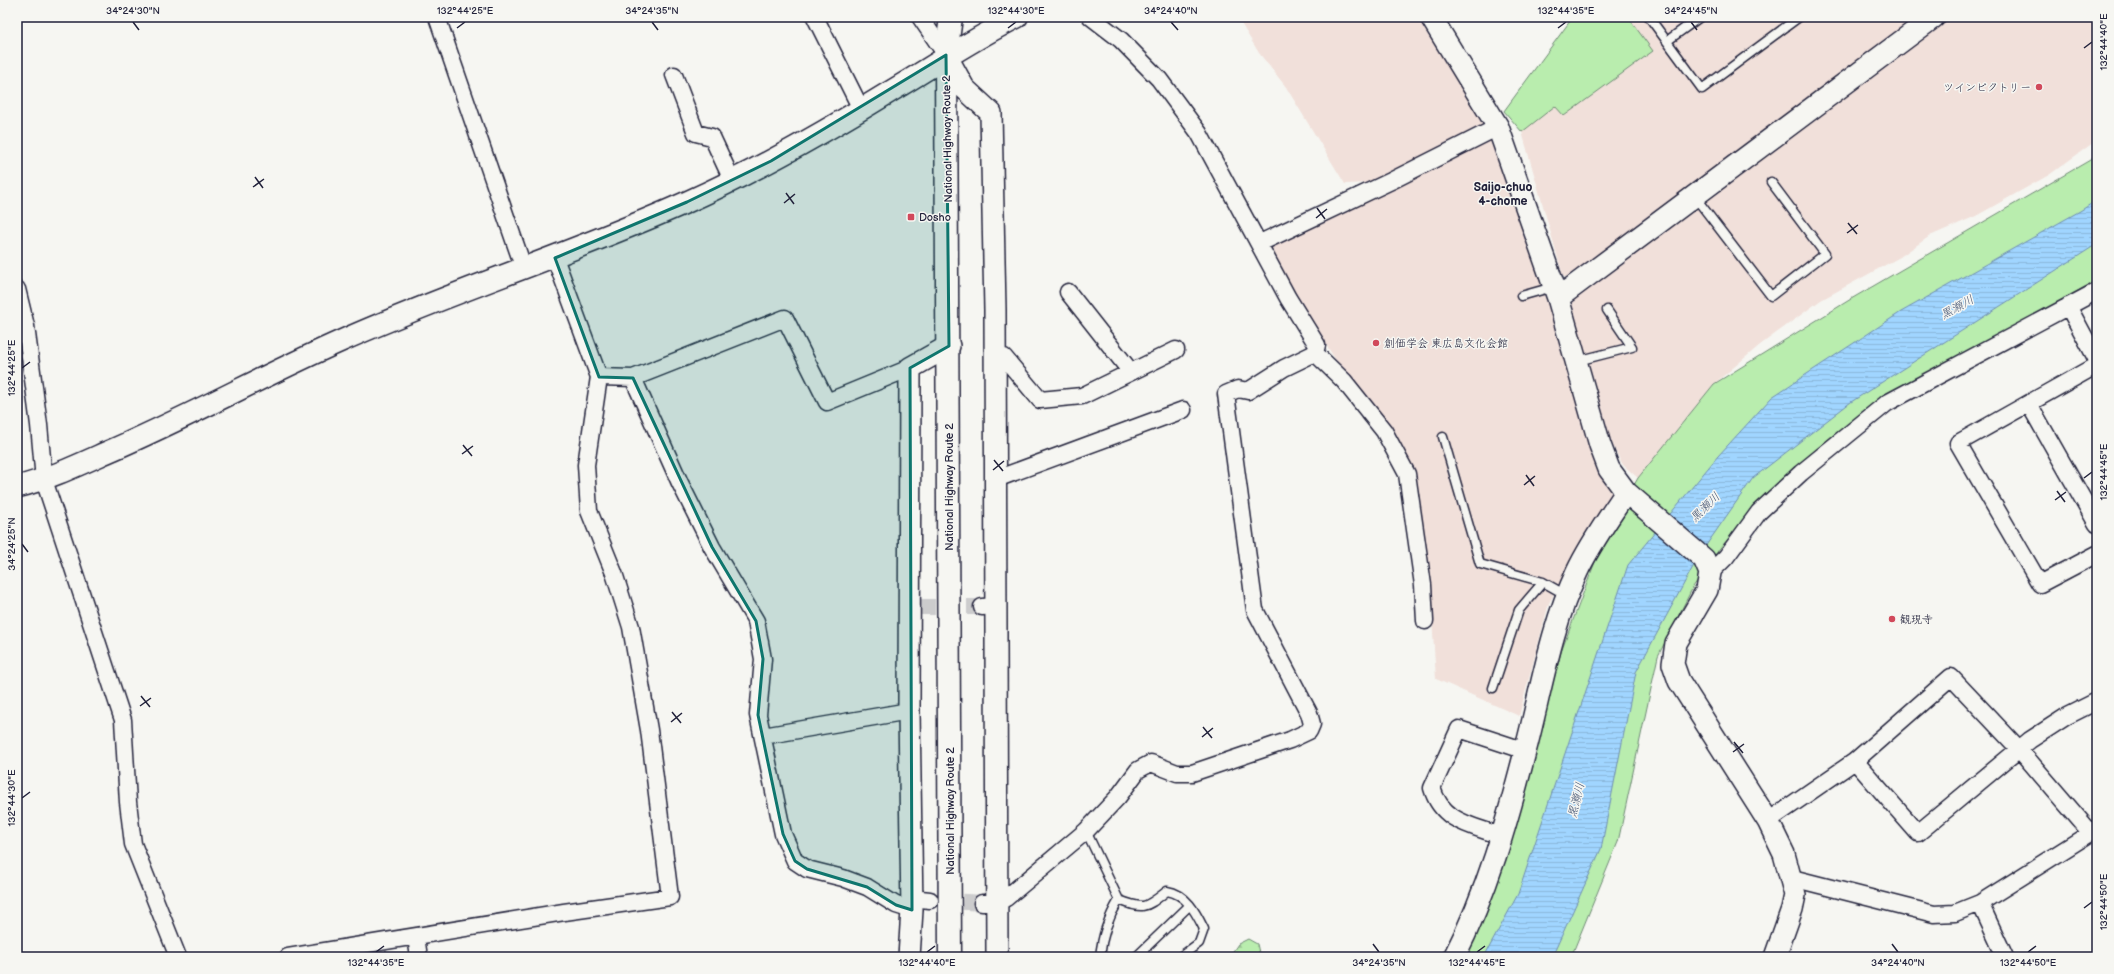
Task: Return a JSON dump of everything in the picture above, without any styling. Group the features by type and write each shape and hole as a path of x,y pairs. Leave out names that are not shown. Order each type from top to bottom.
{"highway":[{"name":"National Highway Route 2","path":"950,957 949,346 946,55 951,17"}],"street":[{"path":"437,17 524,269"},
{"path":"815,17 861,109"},
{"path":"920,17 946,55 964,88 991,113 995,310 996,479 989,606 989,903 997,957"},
{"path":"17,487 44,480 139,439 342,340 470,288 554,258 687,202 771,161 861,109 946,55 1017,17"},
{"path":"1091,17 1121,40 1164,85 1200,133 1288,298 1317,345 1315,353"},
{"path":"1431,17 1498,127 1506,164 1556,293 1600,444 1610,469 1626,492 1707,566 1707,590 1676,643 1673,664 1679,681 1768,821 1784,854 1792,878 1795,895 1792,909 1775,957"},
{"path":"1556,293 1694,197 1934,17"},
{"path":"674,75 696,133 712,137 732,180"},
{"path":"1260,243 1390,181 1498,127"},
{"path":"288,957 564,912 670,897 649,730 631,627 614,573 589,511 586,465 598,377 554,258"},
{"path":"17,289 26,326 39,425 44,480 124,720 128,802 133,844 178,957"},
{"path":"1707,566 1726,557 1759,512 1801,473 1887,403 2097,291"},
{"path":"1068,292 1131,372"},
{"path":"2068,306 2097,360"},
{"path":"598,377 633,378 785,318 827,402 910,368 949,346"},
{"path":"1004,357 1040,400 1082,396 1176,350"},
{"path":"1315,353 1344,381 1384,431 1407,474 1423,585 1425,620"},
{"path":"989,903 1006,898 1086,831 1118,797 1138,770 1151,763 1177,773 1192,773 1290,740 1309,731 1312,724 1309,714 1254,610 1226,394 1238,389 1248,391 1284,368 1315,353"},
{"path":"2097,365 1958,443 2040,584 2097,554"},
{"path":"909,957 918,903 909,711 914,607 910,368"},
{"path":"633,378 680,483 712,547 756,621 763,659 758,715 783,834 795,861 807,869 843,878 867,887 896,905 918,903"},
{"path":"2029,404 2097,524"},
{"path":"996,479 1183,410"},
{"path":"1454,957 1485,887 1501,836 1526,751 1543,672 1567,595 1577,571 1626,492"},
{"path":"1768,821 1855,761 1951,678 2094,831 1980,903 1955,913 1934,914 1792,878"},
{"path":"1855,761 1918,833 2019,749 2067,716 2097,701"},
{"path":"763,736 909,711"},
{"path":"1501,836 1454,819 1436,801 1432,788 1459,729 1526,751"},
{"path":"1980,903 2005,957"},
{"path":"416,937 418,957"}],"lane":[{"path":"1649,17 1702,89 1798,17"},
{"path":"1667,41 1700,17"},
{"path":"1694,197 1771,296 1825,254 1771,182"},
{"path":"1521,296 1556,293"},
{"path":"1576,362 1632,347 1607,310"},
{"path":"1443,437 1480,564 1542,582 1567,595"},
{"path":"1493,688 1519,610 1542,582"},
{"path":"1086,831 1119,900 1139,908 1152,904 1167,891 1174,892 1184,898 1198,915 1204,929 1199,943 1180,957"},
{"path":"1100,957 1104,932 1112,911 1119,900"},
{"path":"1136,957 1190,905"}],"highlighted area":[{"path":"946,55 949,346 910,368 912,910 896,905 867,887 807,869 795,861 783,834 758,715 763,659 756,621 712,547 633,378 599,377 555,258 687,202 771,161"}],"shaded area":[{"path":"1237,17 1420,17 1439,51 1488,124 1371,183 1345,184 1286,87 1259,53"},
{"path":"1573,17 1918,17 1569,278 1563,276 1522,132 1504,111"},
{"path":"1949,17 2097,17 2097,140 2049,175 1976,216 1930,236 1900,257 1821,300 1760,345 1714,384 1638,478 1623,465 1613,446 1599,408 1570,302 1574,295"},
{"path":"1491,136 1560,339 1582,423 1599,473 1618,496 1576,554 1549,603 1519,716 1436,679 1430,587 1410,474 1308,317 1269,247"}],"green space":[{"path":"1573,17 1628,17 1653,51 1564,116 1555,106 1522,132 1504,111"},
{"path":"2097,156 2097,280 1875,406 1832,436 1792,470 1720,548 1693,587 1658,656 1618,842 1571,957 1466,957 1522,798 1561,652 1604,538 1638,478 1714,384 1851,299"},
{"path":"1248,939 1257,944 1260,957 1229,957 1238,944"}],"water":[{"name":"黒瀬川","path":"2097,200 2097,244 1851,402 1753,478 1700,554 1636,672 1601,849 1552,957 1484,957 1518,894 1628,565 1718,456 1772,397 1901,312"}],"tunnel":[{"path":"919,607 982,607"},
{"path":"939,900 982,903"}],"place":[{"name":"ツインビクトリー","path":"2039,87"},
{"name":"Dosho","path":"911,217"},
{"name":"創価学会 東広島文化会館","path":"1376,343"},
{"name":"観現寺","path":"1892,619"}],"district":[{"name":"Saijo-chuo 4-chome","path":"1503,194"}]}
